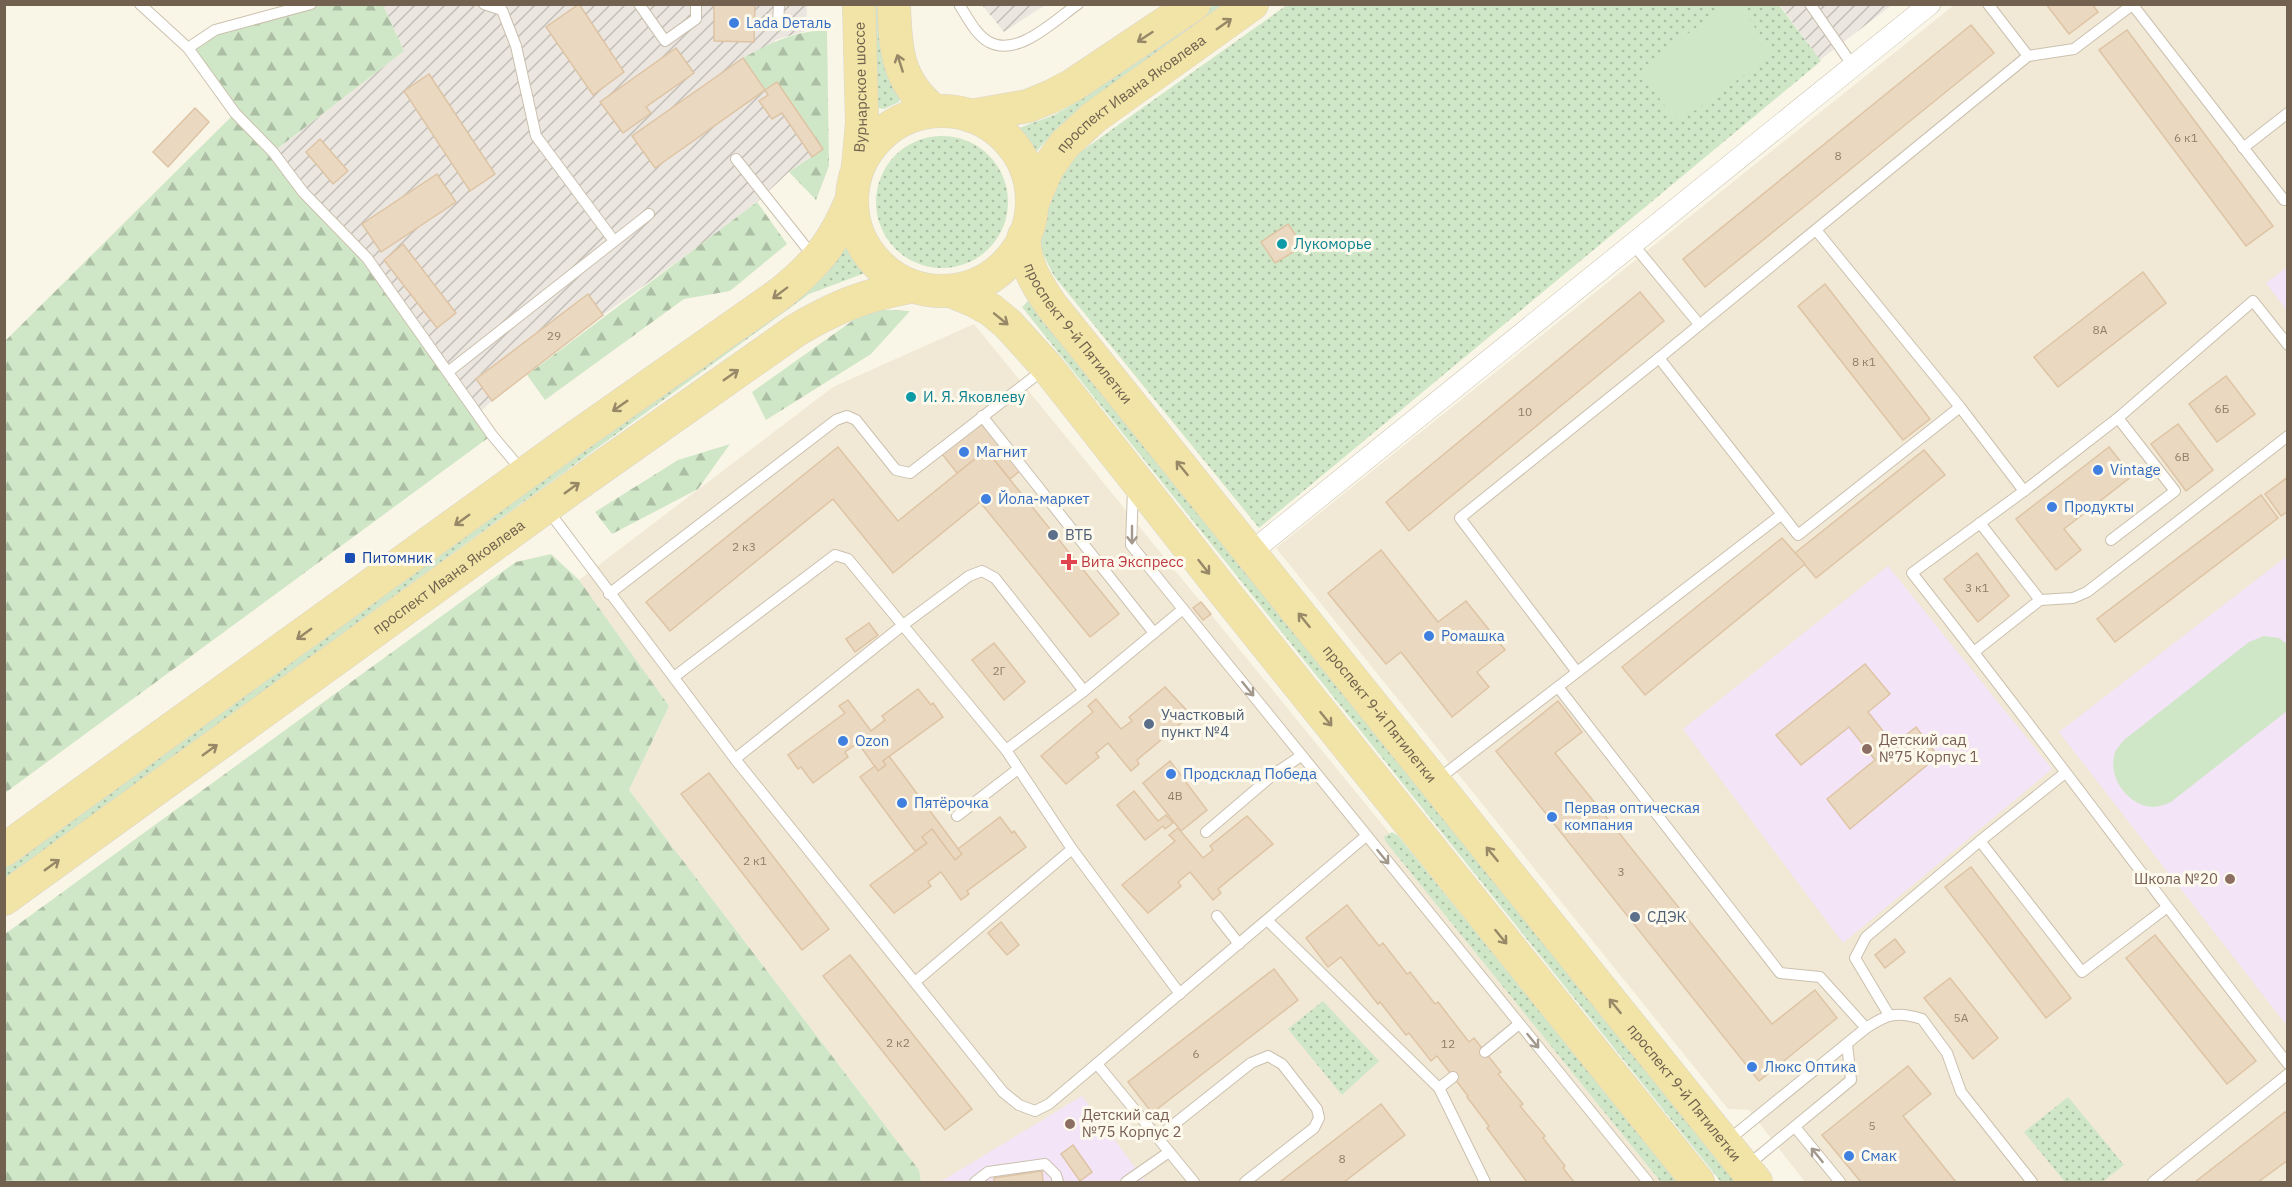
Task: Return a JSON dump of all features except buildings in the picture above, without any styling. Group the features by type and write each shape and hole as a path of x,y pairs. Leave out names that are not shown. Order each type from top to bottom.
{"main road":[{"name":"Вурнарское шоссе","path":"855,184 862,123 859,4"},
{"path":"894,4 896,44 901,68 915,93 933,110"},
{"name":"проспект Ивана Яковлева","path":"1032,204 1047,169 1064,144 1093,118 1252,4"},
{"path":"971,116 1028,106 1050,97 1073,85 1186,7"},
{"path":"4,850 781,292 817,261 831,244 842,224 855,184 869,147 885,130 909,117 933,110 953,111 971,116 990,127 1007,142 1022,161 1030,183 1032,204 1024,236 1015,254 1003,267 971,286 951,291 929,291 909,287 888,273 871,255 855,220 855,184"},
{"name":"проспект 9-й Пятилетки","path":"1024,236 1027,263 1031,274 1046,297 1750,1175"},
{"name":"проспект Ивана Яковлева","path":"4,899 545,507 795,331 827,312 854,300 884,291 909,287"},
{"path":"951,291 991,310 1008,324 1047,367 1698,1182"}],"street":[{"path":"1250,553 1930,4"}],"lane":[{"path":"140,4 188,48 235,113 273,152 303,192 367,258 492,435 525,475"},
{"path":"188,48 215,30 311,4"},
{"path":"484,4 502,10 516,46 536,136 614,242"},
{"path":"639,4 665,41 696,19 696,4"},
{"path":"778,25 779,4"},
{"path":"960,6 980,35 989,43 1006,48 1018,45 1078,4"},
{"path":"1988,4 2028,56"},
{"path":"1577,672 1460,518 2028,56 2074,49 2132,5 2284,200"},
{"path":"1816,7 1853,66"},
{"path":"2243,147 2288,113"},
{"path":"735,159 798,234 817,261"},
{"path":"448,372 649,214"},
{"path":"1816,230 1960,407 2024,491"},
{"path":"1632,243 1699,324"},
{"path":"2288,345 2253,301 2118,418 2024,491 1912,573 2166,908 2288,1064"},
{"path":"1659,358 1798,535 1960,407"},
{"path":"609,594 836,420 847,417 856,420 896,470 910,473 1047,367"},
{"path":"982,416 1154,633"},
{"path":"2111,540 2175,491 2118,418"},
{"path":"1974,652 2040,600 2073,598 2087,592 2288,436"},
{"path":"1133,477 1131,545 1648,1182"},
{"path":"545,507 735,759 1003,1092 1019,1105 1035,1111 1049,1104 1366,836"},
{"path":"1434,782 1781,515"},
{"path":"1980,523 2040,600"},
{"path":"674,677 835,555 848,559 1006,750 1072,849 1180,994"},
{"path":"735,759 903,625 969,576 982,571 995,578 1084,691"},
{"path":"1006,750 1084,691 1183,609"},
{"path":"1558,687 1780,973 1820,977 1866,1028"},
{"path":"1206,832 1274,774 1301,756"},
{"path":"957,816 1018,769"},
{"path":"1889,1016 1855,958 1866,937 2065,773"},
{"path":"1980,841 2082,972 2166,908"},
{"path":"915,982 1072,849"},
{"path":"1217,916 1239,944"},
{"path":"1267,920 1439,1088 1485,1182"},
{"path":"1725,1143 1881,1017 1910,1015 1922,1019 1947,1053 1961,1092 2032,1182"},
{"path":"1485,1052 1519,1024"},
{"path":"1750,1175 1795,1127 1851,1080 1847,1044"},
{"path":"1158,1137 1251,1063 1268,1056 1282,1064 1317,1109 1319,1118 1314,1128 1245,1182"},
{"path":"1097,1064 1194,1182"},
{"path":"2153,1182 2288,1074"},
{"path":"1439,1088 1453,1077"},
{"path":"1795,1127 1840,1182"},
{"path":"1126,1182 1169,1152"},
{"path":"975,1182 988,1172 1045,1164 1056,1175 1058,1182"}],"shaded area":[{"path":"484,4 502,10 506,4 807,5 806,31 775,40 777,82 823,149 789,172 757,202 707,240 603,315 587,295 476,378 492,401 478,414 273,152 404,51 383,5"},
{"path":"982,5 1045,5 1004,32"},
{"path":"1780,5 1892,5 1820,60"},
{"path":"1954,5 2287,5 2287,1182 1805,1182 1749,1110 1728,1109 1276,548"},
{"path":"2287,267 2287,311 2266,283"},
{"path":"974,324 1674,1182 921,1182 919,1170 629,790 669,706 579,580 833,387"},
{"name":"Школа №20","path":"2287,556 2287,1026 2059,732"},
{"name":"Детский сад №75 Корпус 1","path":"1888,566 2052,769 1843,943 1683,729"},
{"name":"Детский сад №75 Корпус 2","path":"1082,1096 1146,1182 940,1182"}],"green space":[{"path":"311,5 383,5 404,51 273,152 367,258 492,435 5,793 5,341 235,113 188,48 215,30"},
{"path":"871,5 880,5 900,97 899,102 884,109 878,108"},
{"path":"1214,5 1225,5 1080,108 1058,127 1037,151 1019,128 1054,115 1075,103"},
{"path":"1287,5 1779,5 1821,61 1259,528 1054,276 1033,234 1039,190 1076,155"},
{"path":"1725,6 1740,7 1768,45 1771,52 1768,58 1686,117 1679,119 1672,116 1644,77 1642,70"},
{"path":"827,30 829,166 816,200 789,172 823,149 777,82 765,90 743,58 783,39"},
{"path":"942,136 967,141 989,155 1003,177 1008,202 1003,227 989,249 967,263 942,268 917,263 895,249 881,227 876,202 881,177 895,155 917,141"},
{"path":"757,202 787,244 730,291 684,299 545,400 527,375"},
{"path":"841,239 865,273 809,294 5,879 4,868 802,287"},
{"path":"1029,300 1736,1182 1721,1182 1022,307"},
{"path":"869,309 910,311 871,354 766,420 752,392"},
{"path":"730,444 698,489 612,534 595,512 678,460"},
{"path":"551,554 579,580 669,706 629,790 919,1170 921,1182 5,1182 5,934 516,562"},
{"path":"2264,636 2279,638 2287,644 2287,711 2171,802 2160,806 2144,806 2129,797 2118,782 2113,765 2115,752 2124,740 2249,642"},
{"path":"1392,832 1398,836 1677,1182 1661,1182 1386,842 1384,837"},
{"path":"1323,1001 1379,1061 1342,1095 1288,1029"},
{"path":"2068,1097 2124,1165 2102,1182 2065,1182 2024,1132"}],"place":[{"name":"Lada Dеталь","path":"734,23"},
{"name":"Лукоморье","path":"1282,244"},
{"name":"И. Я. Яковлеву","path":"911,397"},
{"name":"Магнит","path":"964,452"},
{"name":"Vintage","path":"2098,470"},
{"name":"Йола-маркет","path":"986,499"},
{"name":"Продукты","path":"2052,507"},
{"name":"ВТБ","path":"1053,535"},
{"name":"Питомник","path":"350,558"},
{"name":"Вита Экспресс","path":"1069,562"},
{"name":"Ромашка","path":"1429,636"},
{"name":"Участковый пункт №4","path":"1149,724"},
{"name":"Ozon","path":"843,741"},
{"name":"Детский сад №75 Корпус 1","path":"1867,749"},
{"name":"Продсклад Победа","path":"1171,774"},
{"name":"Пятёрочка","path":"902,803"},
{"name":"Первая оптическая компания","path":"1552,817"},
{"name":"Школа №20","path":"2230,879"},
{"name":"СДЭК","path":"1635,917"},
{"name":"Люкс Оптика","path":"1752,1067"},
{"name":"Детский сад №75 Корпус 2","path":"1070,1124"},
{"name":"Смак","path":"1849,1156"}]}
